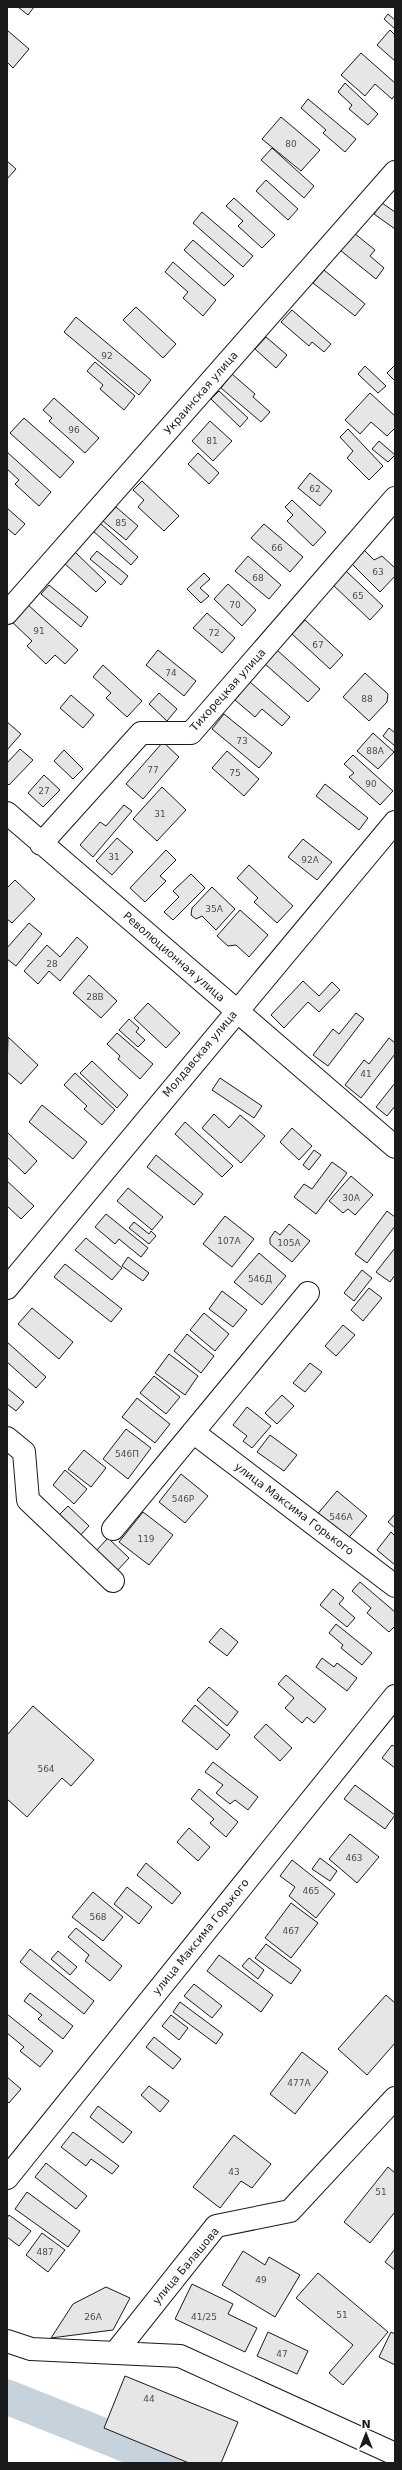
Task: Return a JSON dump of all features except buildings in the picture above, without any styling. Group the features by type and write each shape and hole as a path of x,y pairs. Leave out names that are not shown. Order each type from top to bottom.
{"street":[{"name":"Украинская улица","path":"7,613 395,172"},
{"name":"Тихорецкая улица","path":"42,844 141,733 191,733 395,498"},
{"name":"Революционная улица","path":"7,813 395,1147"},
{"name":"Молдавская улица","path":"7,1288 236,1011 395,822"},
{"path":"113,1529 308,1293"},
{"name":"улица Максима Горького","path":"193,1432 395,1586"},
{"path":"7,1438 24,1452 28,1500 113,1581"},
{"name":"улица Максима Горького","path":"7,2178 395,1696"},
{"name":"улица Балашова","path":"115,2353 216,2226 290,2212 395,2098"},
{"path":"7,2341 31,2349 180,2356 395,2454"}],"waterway":[{"path":"7,2397 172,2463"}]}
